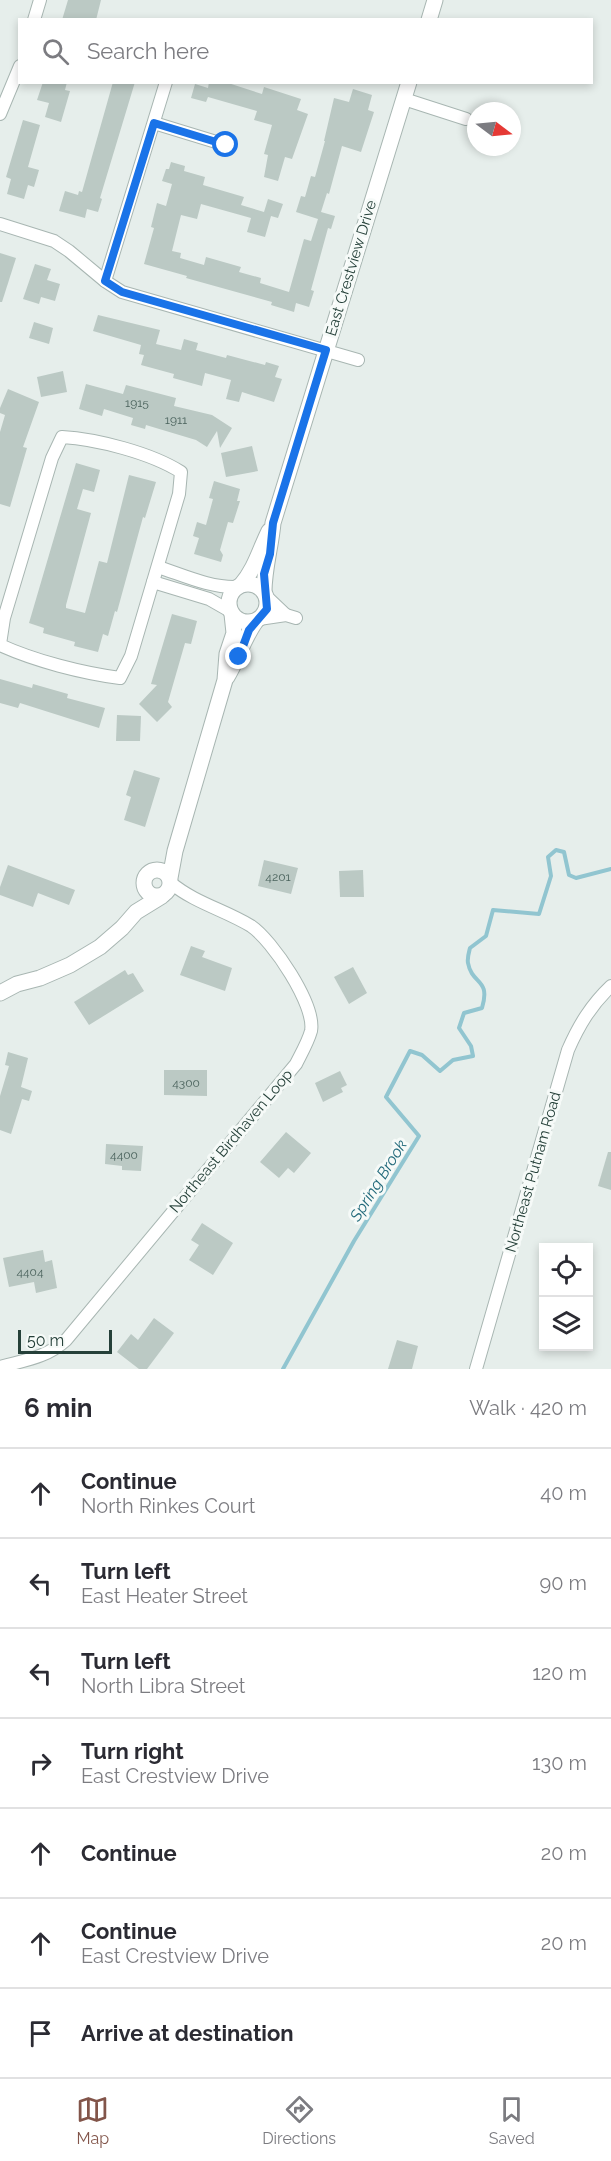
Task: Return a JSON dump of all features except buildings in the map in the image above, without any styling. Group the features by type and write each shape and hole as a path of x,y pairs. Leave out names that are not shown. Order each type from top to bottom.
{"street":[{"path":"35,18 40,0"},
{"path":"430,18 435,0"},
{"path":"0,114 18,71"},
{"path":"105,281 165,84"},
{"name":"East Crestview Drive","path":"239,586 252,571 258,552 273,523 408,84"},
{"path":"404,99 466,119"},
{"path":"154,123 226,145"},
{"path":"0,224 54,241 122,292 358,360"},
{"path":"62,437 83,438 164,461 181,472 179,494 153,582 131,656 120,678 99,675 28,656 0,644 4,618 52,458 62,437"},
{"name":"East Crestview Drive","path":"265,594 264,574 270,554 273,523"},
{"path":"153,582 209,599 243,622 291,616 254,584 213,585 158,567"},
{"path":"0,993 17,984 40,978 70,965 100,947 136,912 167,888 175,851 225,680 227,654 234,633 230,598 239,586"},
{"path":"225,680 239,657 246,636 267,609 265,594"},
{"path":"136,912 145,887 146,875 157,869 175,851"},
{"path":"157,869 165,872 167,888"},
{"path":"145,887 153,896 167,888"},
{"name":"Northeast Birdhaven Loop","path":"0,1366 25,1362 42,1356 66,1340 296,1064 311,1030 310,1011 303,994 268,942 254,928 241,920 167,888"},
{"path":"0,982 17,984"},
{"name":"Northeast Putnam Road","path":"476,1369 568,1050 582,1020 611,986"}],"waterway":[{"name":"Spring Brook","path":"283,1369 354,1241 419,1136 386,1097 410,1051 422,1055 440,1071 453,1060 473,1056 471,1046 459,1028 464,1013 482,1008 484,991 483,986 470,970 468,957 470,948 486,936 493,910 539,914 551,876 548,857 556,850 564,852 569,875 576,878 611,869"}],"route":[{"path":"226,145 154,123 105,281 122,292 326,350 273,523 270,554 264,574 264,592 268,600 266,613 249,630 239,657"}]}
